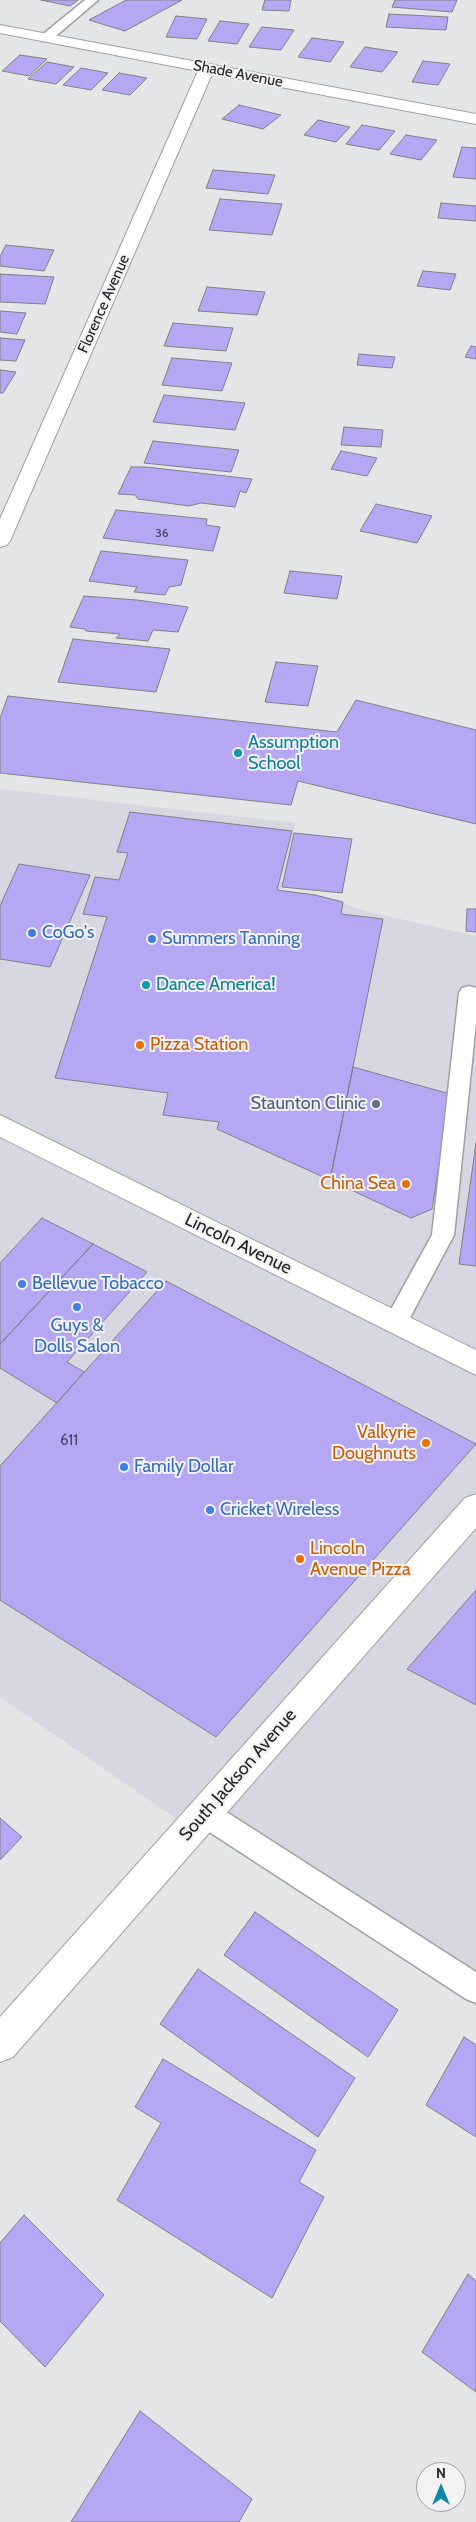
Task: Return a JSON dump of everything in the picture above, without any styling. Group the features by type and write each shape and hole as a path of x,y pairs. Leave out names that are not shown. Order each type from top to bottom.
{"street":[{"name":"Shade Avenue","path":"0,29 476,119"},
{"name":"Florence Avenue","path":"0,540 207,68"},
{"name":"Lincoln Avenue","path":"0,1125 476,1363"},
{"name":"South Jackson Avenue","path":"0,2044 476,1507"}],"lane":[{"path":"46,38 92,0"},
{"path":"396,1322 442,1235 469,994 476,995"},
{"path":"204,1813 476,1989"}],"shaded area":[{"path":"0,789 295,823 281,890 316,894 369,912 476,936 476,1989 205,1813 191,1829 0,1697"}],"building":[{"path":"41,0 78,0 70,6"},
{"path":"126,0 182,0 125,31 89,20"},
{"path":"265,0 291,0 289,11 262,10"},
{"path":"395,0 457,0 452,12 392,7"},
{"path":"389,14 448,17 446,30 386,27"},
{"path":"176,16 207,19 197,39 166,37"},
{"path":"220,21 249,24 237,44 208,41"},
{"path":"262,27 294,30 281,50 249,47"},
{"path":"312,38 344,42 330,62 298,57"},
{"path":"365,47 398,52 382,72 350,67"},
{"path":"20,55 47,59 29,76 2,71"},
{"path":"423,61 450,64 438,85 412,82"},
{"path":"47,62 74,67 56,84 28,79"},
{"path":"81,68 108,73 91,90 63,85"},
{"path":"119,73 147,78 130,95 102,90"},
{"path":"239,105 281,115 263,129 222,119"},
{"path":"318,120 350,127 336,142 304,135"},
{"path":"362,125 395,131 379,150 346,144"},
{"path":"406,135 437,140 421,160 390,154"},
{"path":"462,147 476,148 476,179 453,177"},
{"path":"213,170 275,175 268,194 206,188"},
{"path":"220,199 282,204 272,235 209,230"},
{"path":"441,203 476,206 476,221 438,218"},
{"path":"6,245 54,250 44,271 0,266 0,256"},
{"path":"423,271 456,274 450,290 417,286"},
{"path":"0,274 54,277 45,304 0,302"},
{"path":"207,287 265,292 257,315 198,311"},
{"path":"0,311 26,313 17,334 0,332"},
{"path":"173,323 233,328 226,351 164,346"},
{"path":"0,338 25,340 16,361 0,360"},
{"path":"471,346 476,347 476,359 465,357"},
{"path":"359,354 395,357 392,368 357,365"},
{"path":"172,358 232,363 222,391 162,385"},
{"path":"0,370 16,372 3,393 0,393"},
{"path":"164,395 245,403 235,430 153,422"},
{"path":"344,427 383,430 381,447 341,445"},
{"path":"153,441 239,450 231,472 144,463"},
{"path":"341,451 377,458 367,476 331,469"},
{"path":"131,467 252,479 246,493 240,491 235,507 201,503 189,506 138,499 135,495 118,494"},
{"path":"376,504 432,516 417,543 360,531"},
{"path":"116,510 207,519 206,525 220,527 213,551 103,538"},
{"path":"101,551 188,560 181,585 169,587 165,595 134,592 137,587 89,581"},
{"path":"290,571 342,576 337,599 284,593"},
{"path":"84,596 137,600 188,607 178,632 153,630 148,641 116,638 120,634 86,631 85,629 70,627"},
{"path":"73,639 170,649 156,692 58,682"},
{"path":"276,662 318,666 308,706 265,702"},
{"name":"Assumption School","path":"8,696 337,732 356,700 476,730 476,824 298,781 291,805 0,773 0,718"},
{"path":"130,812 292,831 277,890 315,895 343,902 341,914 383,919 330,1180 217,1129 219,1122 163,1115 168,1093 55,1078 107,917 83,914 95,877 119,880 128,853 117,852"},
{"path":"294,833 352,839 342,893 282,887"},
{"name":"CoGo's","path":"19,864 90,875 50,967 0,959 0,906"},
{"path":"467,909 476,909 476,932 466,931"},
{"path":"353,1067 450,1094 432,1209 411,1218 330,1180"},
{"path":"476,1143 476,1266 459,1264"},
{"path":"42,1218 93,1244 0,1344 0,1263"},
{"path":"93,1244 147,1272 67,1362 84,1372 57,1403 0,1368 0,1344"},
{"path":"166,1281 476,1444 216,1737 0,1600 0,1466"},
{"path":"476,1590 476,1705 407,1669"},
{"path":"0,1818 22,1837 0,1860"},
{"path":"255,1912 398,2010 368,2057 224,1955"},
{"path":"198,1969 355,2078 318,2137 160,2024"},
{"path":"464,2037 476,2045 476,2137 426,2105"},
{"path":"163,2059 316,2150 299,2182 324,2197 272,2298 117,2200 161,2123 135,2107"},
{"path":"24,2215 104,2295 45,2367 0,2321 0,2243"},
{"path":"468,2274 476,2281 476,2392 422,2352"},
{"path":"140,2411 252,2499 239,2522 71,2522"}],"place":[{"name":"Assumption School","path":"238,753"},
{"name":"CoGo's","path":"32,933"},
{"name":"Summers Tanning","path":"152,939"},
{"name":"Dance America!","path":"146,985"},
{"name":"Pizza Station","path":"140,1045"},
{"name":"Staunton Clinic","path":"376,1104"},
{"name":"China Sea","path":"406,1184"},
{"name":"Bellevue Tobacco","path":"22,1284"},
{"name":"Guys & Dolls Salon","path":"77,1307"},
{"name":"Valkyrie Doughnuts","path":"426,1443"},
{"name":"Family Dollar","path":"124,1467"},
{"name":"Cricket Wireless","path":"210,1510"},
{"name":"Lincoln Avenue Pizza","path":"300,1559"}]}
